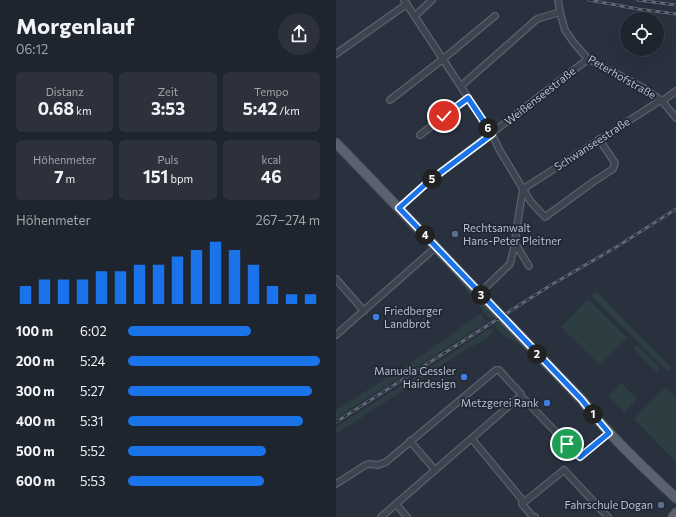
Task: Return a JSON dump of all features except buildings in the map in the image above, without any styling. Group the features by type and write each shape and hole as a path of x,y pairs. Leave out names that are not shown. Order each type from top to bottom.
{"main road":[{"path":"336,143 582,400 609,433 676,498"},
{"path":"673,517 676,513"}],"street":[{"path":"415,16 432,0"},
{"name":"Peterhofstraße","path":"558,0 565,30 588,59 642,87 661,100 676,118"},
{"path":"336,54 406,2 492,134 499,149 531,202 545,217 613,169 614,163 599,139"},
{"path":"461,86 537,20 560,12"},
{"path":"390,100 495,16"},
{"name":"Weißenseestraße","path":"399,208 428,182 588,59"},
{"name":"Schwanseestraße","path":"523,189 676,91"},
{"path":"420,135 468,98"},
{"path":"486,286 510,264 515,243 523,189"},
{"path":"515,243 529,266"},
{"path":"336,336 436,247"},
{"path":"336,279 364,311"},
{"path":"336,484 368,464 378,466 386,462 496,370 499,370 521,394 522,398 580,457 609,433"},
{"path":"382,517 518,398 522,398"},
{"path":"472,439 522,499 522,504 533,517"},
{"path":"410,441 435,470"},
{"path":"522,504 564,470 608,517"},
{"path":"396,504 407,517"}],"shaded area":[{"path":"444,261 496,316 490,320"},
{"path":"596,291 671,367 667,371 591,296"},
{"path":"588,299 627,338 600,365 561,327"},
{"path":"481,314 487,322 336,418 336,410 426,353 462,326"},
{"path":"500,321 522,345 509,340 500,332 494,325"},
{"path":"491,328 493,331 484,341 468,348 336,434 336,427"},
{"path":"637,345 660,368 657,372 633,348"},
{"path":"622,383 637,399 624,412 609,396"},
{"path":"666,387 676,398 676,462 634,419"}],"railway":[{"path":"589,0 676,14"},
{"path":"638,0 676,5"},
{"path":"336,422 551,285 618,246 676,209"}],"place":[{"name":"Rechtsanwalt Hans-Peter Pleitner","path":"455,234"},
{"name":"Friedberger Landbrot","path":"376,317"},
{"name":"Manuela Gessler Hairdesign","path":"464,377"},
{"name":"Metzgerei Rank","path":"547,403"},
{"name":"Fahrschule Dogan","path":"661,505"}],"route":[{"path":"444,116 468,98 492,134 428,182 399,208 582,400 609,433 580,457 567,444"}]}
